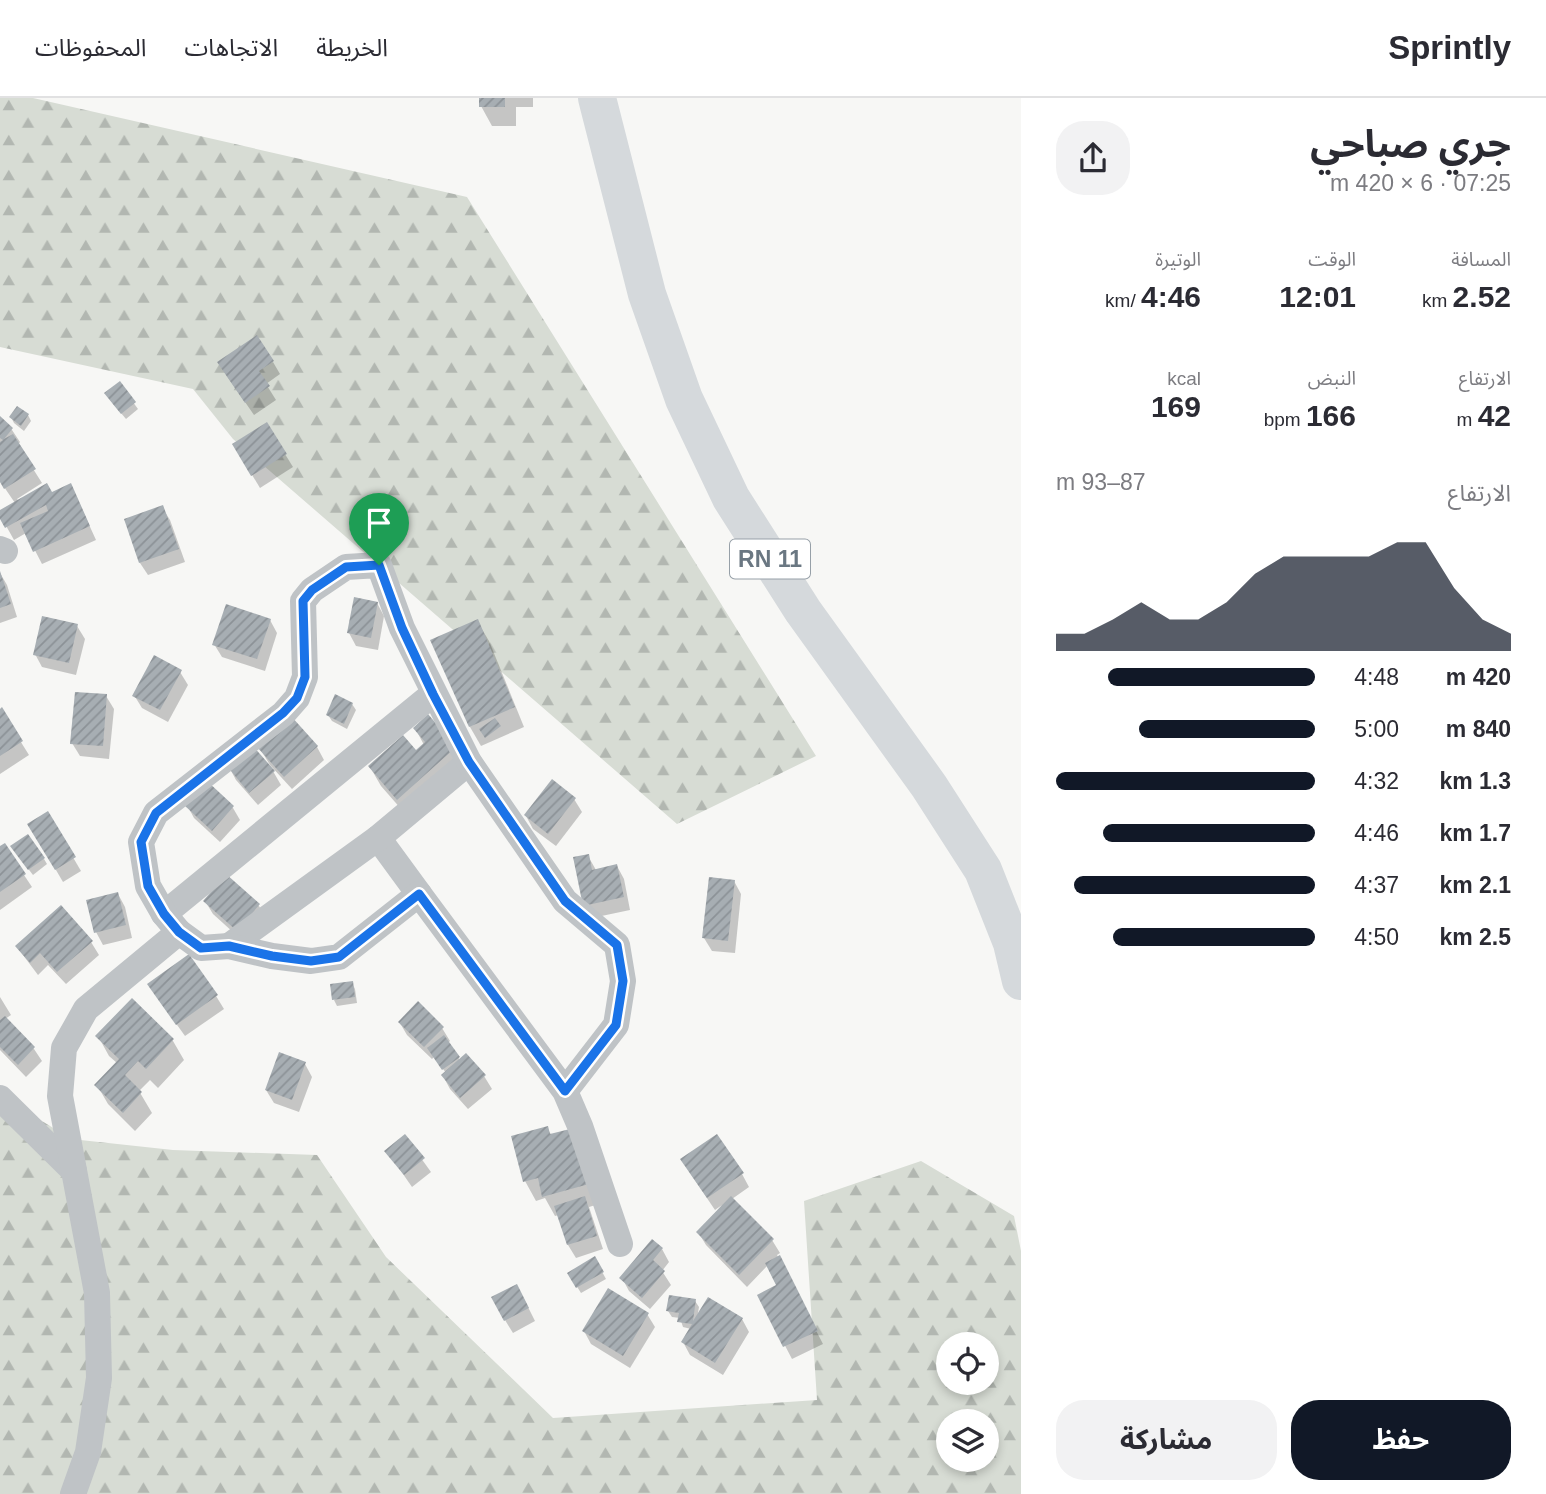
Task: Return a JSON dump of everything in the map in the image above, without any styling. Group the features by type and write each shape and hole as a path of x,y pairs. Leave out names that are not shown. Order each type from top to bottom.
{"main road":[{"name":"RN 11","path":"597,98 647,294 684,399 731,498 803,611 929,786 983,870 1012,943 1021,981"}],"street":[{"path":"419,894 339,957 311,961 229,946 201,948 172,923 148,886 141,842 156,813 283,713 297,698 305,677 303,601 312,590 346,567 379,565 402,628 469,762 565,901 617,945 623,981 616,1025 565,1091"},
{"path":"73,1494 88,1452 99,1378 97,1293 60,1096 64,1048 86,1009 172,923 433,694"},
{"path":"229,946 378,838 469,762"},
{"path":"378,838 565,1091 580,1126 620,1244"},
{"path":"0,1098 74,1171"}],"green space":[{"path":"0,98 33,98 467,197 816,756 677,824 233,439 193,389 0,347"},
{"path":"0,1095 71,1139 173,1150 317,1155 386,1257 553,1418 817,1400 804,1201 921,1161 1014,1216 1021,1251 1021,1494 0,1494"}],"building":[{"path":"479,98 505,98 505,107 479,107"},
{"path":"257,335 274,361 259,371 270,386 245,403 217,362"},
{"path":"120,381 136,402 121,414 104,393"},
{"path":"17,406 29,414 21,426 9,417"},
{"path":"0,416 13,428 4,439 13,434 36,469 4,489 0,482 0,442 3,440 0,438"},
{"path":"267,422 287,454 251,476 232,444"},
{"path":"47,483 52,492 71,483 90,526 33,552 20,523 48,511 46,505 5,528 0,519 0,510"},
{"path":"163,505 179,549 139,563 124,519"},
{"path":"0,571 11,604 0,608"},
{"path":"354,597 378,602 371,638 347,633"},
{"path":"226,604 271,619 257,659 212,645"},
{"path":"42,616 78,624 69,663 33,655"},
{"path":"478,619 515,707 469,727 430,640"},
{"path":"154,655 182,670 160,710 132,696"},
{"path":"75,692 107,694 103,746 70,744"},
{"path":"335,694 353,703 344,724 326,715"},
{"path":"2,707 23,741 0,756 0,709"},
{"path":"428,714 456,747 397,800 368,766 403,735 416,750 425,742 413,728"},
{"path":"291,716 318,746 284,777 257,747"},
{"path":"495,718 501,726 485,738 479,729"},
{"path":"252,745 275,771 249,793 227,766"},
{"path":"552,779 576,798 548,834 524,815"},
{"path":"207,781 234,806 212,831 184,805"},
{"path":"48,811 76,857 55,870 27,824"},
{"path":"28,834 45,858 28,870 10,846"},
{"path":"5,843 26,874 0,892 0,846"},
{"path":"589,854 592,870 617,864 624,897 583,906 573,857"},
{"path":"226,874 260,904 237,931 203,901"},
{"path":"709,877 735,880 728,941 702,938"},
{"path":"118,892 126,925 94,933 86,900"},
{"path":"61,905 93,941 57,972 40,953 30,963 15,946"},
{"path":"189,954 218,995 176,1025 147,984"},
{"path":"353,981 355,997 332,1000 330,984"},
{"path":"132,998 174,1039 146,1069 138,1061 125,1075 142,1092 123,1113 94,1085 119,1059 95,1036"},
{"path":"418,1001 444,1027 424,1047 398,1022"},
{"path":"5,1016 35,1047 18,1065 0,1047 0,1020"},
{"path":"444,1035 460,1057 442,1070 427,1048"},
{"path":"279,1052 306,1062 292,1100 265,1090"},
{"path":"466,1053 486,1075 460,1098 441,1075"},
{"path":"548,1126 550,1134 574,1128 589,1184 542,1197 538,1178 523,1182 511,1136"},
{"path":"405,1134 425,1158 404,1175 384,1151"},
{"path":"717,1134 744,1173 707,1198 680,1159"},
{"path":"585,1196 597,1236 567,1245 554,1206"},
{"path":"731,1196 774,1239 739,1275 696,1232"},
{"path":"652,1239 663,1248 653,1260 665,1271 642,1298 619,1278"},
{"path":"780,1255 818,1331 783,1347 757,1295 776,1285 765,1263"},
{"path":"595,1256 604,1272 576,1288 567,1273"},
{"path":"517,1284 529,1308 504,1321 491,1297"},
{"path":"608,1288 649,1313 623,1356 582,1331"},
{"path":"669,1295 696,1299 693,1321 708,1297 743,1318 715,1363 681,1342 692,1324 677,1322 679,1313 666,1311"}],"route":[{"path":"379,565 402,628 469,762 565,901 617,945 623,981 616,1025 565,1091 419,894 339,957 311,961 229,946 201,948 179,932 164,914 148,886 141,842 156,813 283,713 297,698 305,677 303,601 312,590 346,567 379,565"}]}
